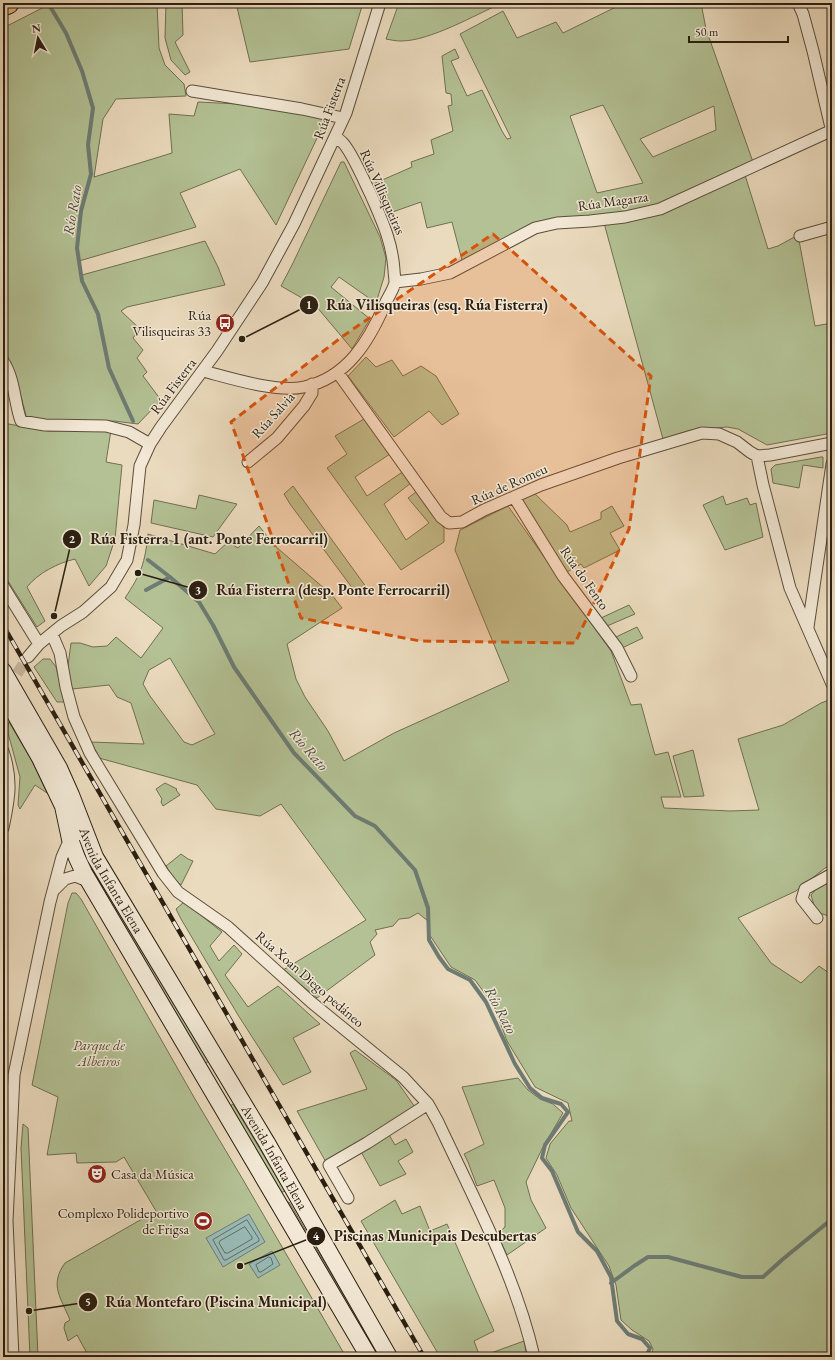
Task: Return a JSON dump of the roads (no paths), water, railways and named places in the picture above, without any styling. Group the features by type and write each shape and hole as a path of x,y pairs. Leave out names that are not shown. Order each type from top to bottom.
{"highway":[{"path":"3,5 8,3"}],"street":[{"name":"Rúa Fisterra","path":"28,657 39,644 61,626 83,612 111,587 127,560 134,525 140,466 150,444 161,427 217,352 262,282 294,224 343,118 380,3"},
{"path":"798,3 803,14 813,51 832,132"},
{"path":"192,91 302,109 343,118"},
{"name":"Rúa Magarza","path":"395,282 421,279 450,273 535,228 557,223 625,217 660,209 819,136 832,132"},
{"name":"Rúa Villisqueiras","path":"203,371 246,382 283,388 304,387 338,373 348,364 364,343 378,320 395,282 393,256 388,234 348,148 342,141 335,137"},
{"path":"800,236 832,227"},
{"path":"3,361 14,388 16,408 21,421 45,425 106,426 129,432 150,444"},
{"name":"Rúa de Romeu","path":"338,373 440,517 449,523 462,522 541,485 618,458 702,433 719,434 737,442 757,456"},
{"name":"Rúa Salvia","path":"248,462 277,438 304,406 312,393 312,384"},
{"path":"832,443 770,455 757,456 763,486 790,588 832,684"},
{"path":"808,627 832,464"},
{"name":"Rúa do Fento","path":"514,497 563,576 617,648 631,676"},
{"path":"3,586 39,644"},
{"name":"Rúa Xoan Diego pedáneo","path":"52,634 60,653 66,687 74,717 90,753 162,873 178,892 228,927 311,1002 403,1077 428,1104 470,1190 505,1268 528,1331 534,1357"},
{"name":"Avenida Infanta Elena","path":"3,671 59,768 95,857 231,1083 389,1357"},
{"name":"Avenida Infanta Elena","path":"3,693 40,758 63,806 70,839 77,858 90,882 369,1357"},
{"path":"3,752 10,778 9,798 3,828"},
{"path":"13,1357 7,1221 7,1130 14,1075 52,892 62,858 70,839 85,831"},
{"path":"817,918 802,899 805,889 832,874"},
{"path":"52,892 65,879 75,876 90,882"},
{"path":"213,1092 231,1083"},
{"path":"348,1198 329,1164 367,1144 428,1104"}],"water":[{"path":"249,1214 265,1242 223,1267 206,1238"},
{"path":"272,1251 280,1265 258,1278 249,1264"}],"waterway":[{"name":"Río Rato","path":"48,3 66,33 82,71 93,108 88,145 91,174 81,211 77,248 82,281 98,314 109,368 133,421"},
{"name":"Río Rato","path":"148,560 199,602 213,625 234,667 294,753 355,816 375,826 415,870 428,908 429,940 439,957 448,969 470,980 486,1002 515,1064 530,1088 542,1098 561,1104 568,1112 545,1145 542,1158 552,1171 578,1232 597,1251 611,1277 617,1321 628,1334 642,1339 650,1348 646,1357"},
{"path":"146,590 170,577"},
{"path":"611,1283 648,1257 668,1257 742,1277 763,1277 832,1219"}],"tunnel":[{"path":"9,688 28,657"}],"railway":[{"path":"3,625 424,1357"}],"place":[{"name":"Rúa Vilisqueiras 33","path":"225,323"},
{"name":"Rúa Vilisqueiras (esq. Rúa Fisterra)","path":"242,339"},
{"name":"Rúa Fisterra (desp. Ponte Ferrocarril)","path":"138,573"},
{"name":"Rúa Fisterra 1 (ant. Ponte Ferrocarril)","path":"54,616"},
{"name":"Casa da Música","path":"97,1174"},
{"name":"Complexo Polideportivo de Frigsa","path":"203,1221"},
{"name":"Piscinas Municipais Descubertas","path":"240,1266"},
{"name":"Rúa Montefaro (Piscina Municipal)","path":"29,1311"}],"park label":[{"name":"Parque de Albeiros","path":"99,1054"}]}
